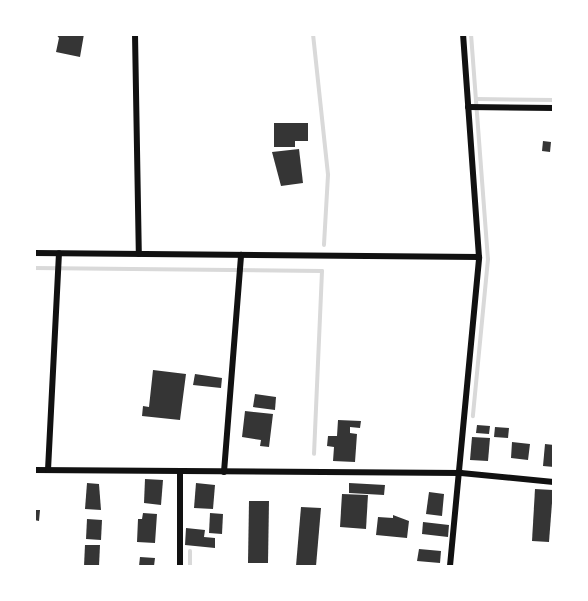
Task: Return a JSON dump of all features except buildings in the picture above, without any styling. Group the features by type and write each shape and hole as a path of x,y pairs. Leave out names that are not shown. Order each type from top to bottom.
{"street":[{"path":"135,34 139,254"},
{"path":"450,567 461,473 479,257 463,34"},
{"path":"470,107 554,108"},
{"path":"34,253 479,257"},
{"path":"48,470 59,253"},
{"path":"224,472 241,255"},
{"path":"34,470 461,473 554,482"},
{"path":"180,472 180,567"}],"waterway":[{"path":"313,34 328,175 324,245"},
{"path":"471,34 488,259 473,416"},
{"path":"476,99 554,100"},
{"path":"34,268 322,271 314,454"},
{"path":"190,551 190,566"}]}
